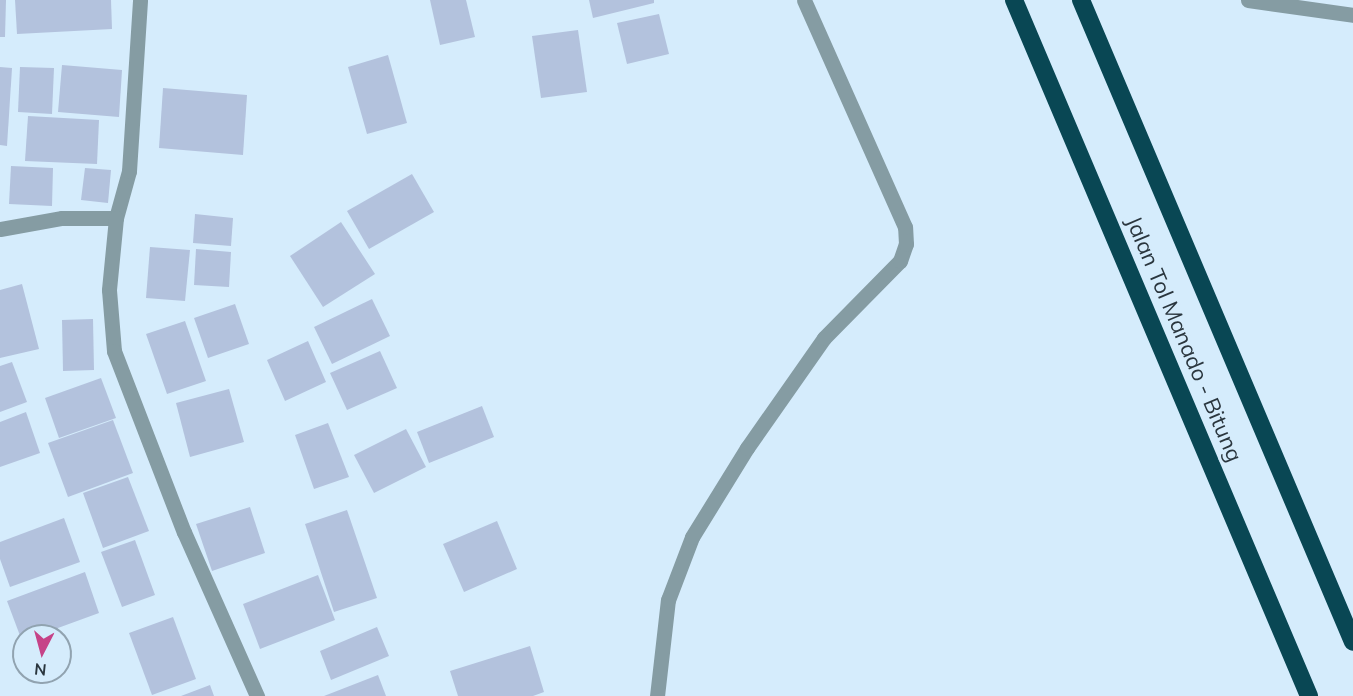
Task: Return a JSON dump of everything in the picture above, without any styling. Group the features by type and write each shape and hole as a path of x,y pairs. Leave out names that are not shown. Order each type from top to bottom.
{"highway":[{"name":"Jalan Tol Manado - Bitung","path":"1014,0 1309,696"},
{"name":"Jalan Tol Manado - Bitung","path":"1081,0 1353,642"}],"street":[{"path":"140,0 129,171 116,218 109,290 114,351 184,532 257,696"},
{"path":"657,696 668,600 692,537 747,448 824,338 900,261 906,244 905,227 804,0"},
{"path":"1248,0 1353,15"},
{"path":"0,229 62,218 116,218"}],"building":[{"path":"0,0 6,0 5,37 0,37"},
{"path":"15,0 111,0 112,29 17,34"},
{"path":"430,0 466,0 475,37 440,45"},
{"path":"589,0 654,0 654,3 593,18"},
{"path":"659,14 669,54 627,64 617,23"},
{"path":"578,30 587,92 541,98 532,36"},
{"path":"388,55 407,123 367,134 348,67"},
{"path":"62,65 122,70 119,117 58,112"},
{"path":"0,67 12,68 7,146 0,145"},
{"path":"20,67 54,68 52,114 18,112"},
{"path":"163,88 247,95 243,155 159,148"},
{"path":"28,116 99,120 97,164 25,161"},
{"path":"11,166 53,168 52,206 9,204"},
{"path":"85,168 111,170 108,203 81,200"},
{"path":"412,174 434,212 369,249 347,211"},
{"path":"195,214 233,218 231,246 193,243"},
{"path":"341,222 375,274 323,307 290,256"},
{"path":"150,247 190,250 185,301 146,298"},
{"path":"196,249 231,252 229,287 194,285"},
{"path":"22,284 39,349 0,358 0,290"},
{"path":"372,299 390,336 332,364 314,327"},
{"path":"235,304 249,344 208,358 194,318"},
{"path":"93,319 94,370 63,371 62,320"},
{"path":"185,321 206,381 167,394 146,334"},
{"path":"308,341 326,382 285,401 267,360"},
{"path":"380,351 397,388 347,410 330,373"},
{"path":"12,362 27,402 0,412 0,366"},
{"path":"101,378 116,418 59,438 45,398"},
{"path":"229,389 244,442 190,457 176,403"},
{"path":"482,406 494,437 429,463 417,432"},
{"path":"26,412 40,453 0,467 0,422"},
{"path":"113,420 133,473 68,497 48,443"},
{"path":"328,423 349,477 314,489 295,435"},
{"path":"406,429 426,467 374,493 354,455"},
{"path":"128,477 149,531 103,548 83,493"},
{"path":"250,507 265,553 212,571 196,524"},
{"path":"347,510 377,598 334,612 305,524"},
{"path":"64,518 80,562 10,587 0,559 0,542"},
{"path":"497,521 517,569 464,592 443,544"},
{"path":"135,540 155,595 122,607 101,552"},
{"path":"85,572 99,613 69,624 16,624 7,601"},
{"path":"318,575 335,620 260,649 243,604"},
{"path":"173,617 196,679 152,695 129,633"},
{"path":"377,627 389,656 331,680 320,651"},
{"path":"530,646 544,692 533,696 458,696 450,671"},
{"path":"378,675 386,696 324,696"},
{"path":"210,685 214,696 181,696"}]}
